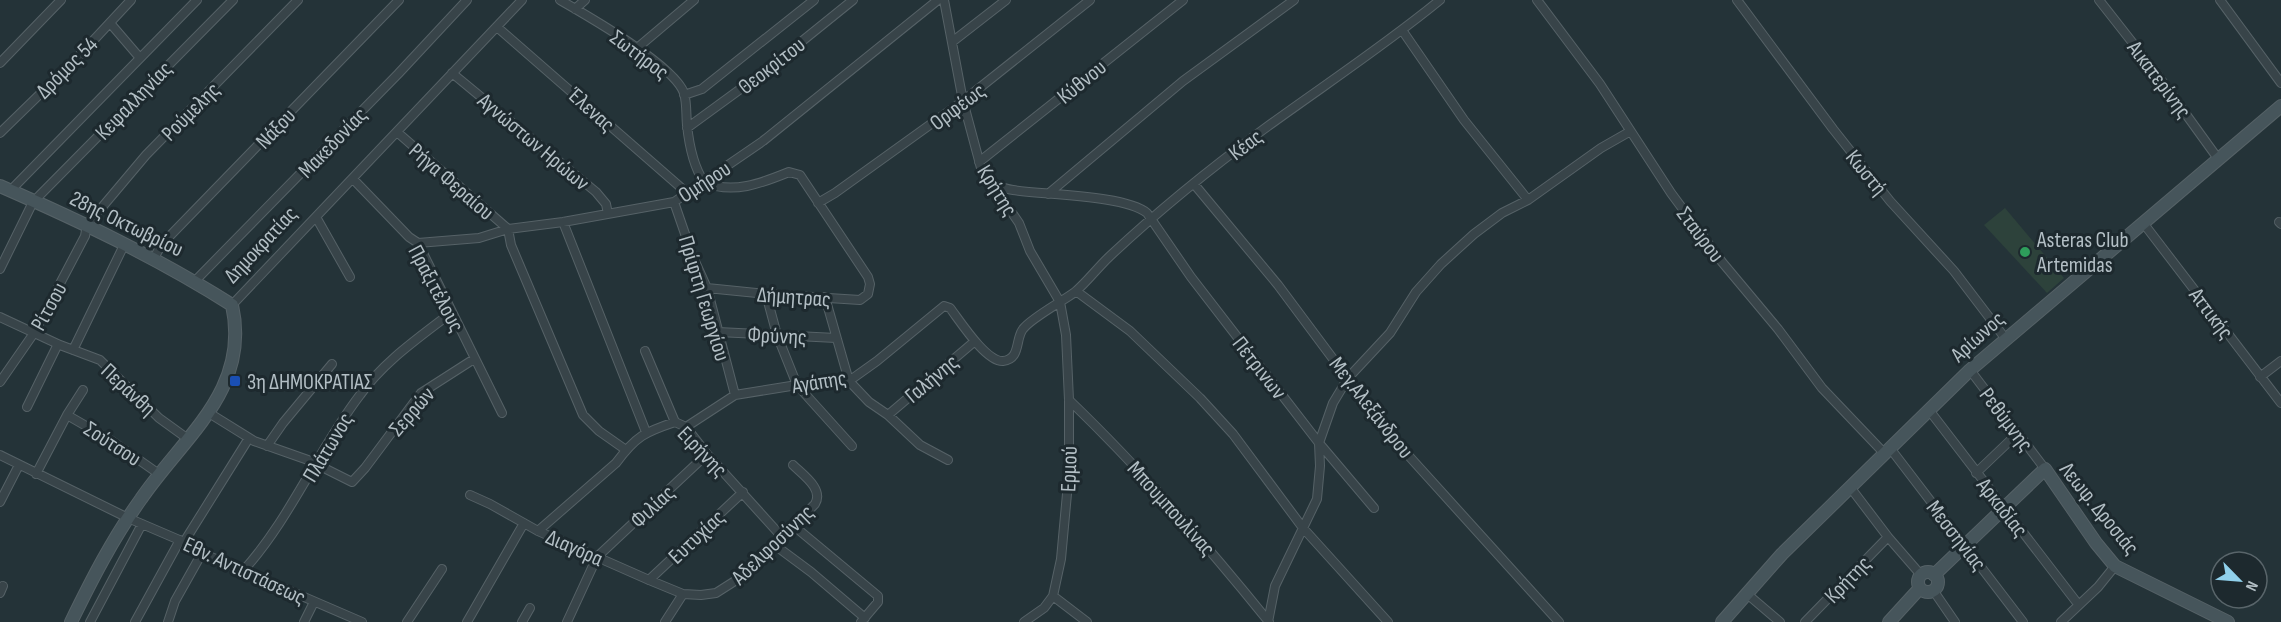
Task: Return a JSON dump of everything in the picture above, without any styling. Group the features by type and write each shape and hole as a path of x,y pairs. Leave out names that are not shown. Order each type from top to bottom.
{"street":[{"path":"0,63 61,0"},
{"name":"Δρόμος 54","path":"0,133 131,0"},
{"path":"5,188 197,0"},
{"name":"Κεφαλληνίας","path":"0,269 33,202 233,0"},
{"name":"Ρούμελης","path":"87,225 146,155 298,0"},
{"name":"Νάξου","path":"154,258 162,244 399,0"},
{"name":"Μακεδονίας","path":"195,281 398,74 467,0"},
{"name":"Δημοκρατίας","path":"72,622 101,560 159,474 209,413 228,378 235,355 236,325 232,304 522,0"},
{"name":"Σωτήρος","path":"560,0 636,49 672,76 680,85 684,95 687,128 695,165 704,182"},
{"path":"575,9 585,0"},
{"path":"636,49 694,0"},
{"path":"684,95 702,89 814,0"},
{"name":"Θεοκρίτου","path":"687,128 765,71 853,0"},
{"name":"Ομήρου","path":"418,243 479,238 508,229 563,222 674,202 763,141 938,0"},
{"name":"Κρήτης","path":"944,0 963,101 979,162 990,183 1018,223 1030,251 1060,302"},
{"path":"952,42 1006,0"},
{"name":"Ορφέως","path":"818,203 963,101 1090,0"},
{"name":"Κύθνου","path":"979,162 1183,0"},
{"path":"1048,194 1183,81 1294,0"},
{"name":"Κέας","path":"975,341 993,360 1009,359 1016,352 1023,329 1076,291 1110,257 1194,184 1263,130 1440,0"},
{"name":"Σταύρου","path":"1537,0 1599,84 1629,132 1716,254 1778,329 1822,388 1887,450"},
{"name":"Κωστή","path":"1737,0 1890,201 1954,271 2005,338"},
{"name":"Αικατερίνης","path":"2099,0 2219,160"},
{"path":"2220,0 2281,83"},
{"path":"110,23 140,58"},
{"name":"Έλενας","path":"497,27 686,192"},
{"path":"1402,30 1464,120 1528,200"},
{"name":"Αγνώστων Ηρώων","path":"452,73 596,192 606,204 608,214"},
{"name":"Αρίωνος","path":"1722,622 1782,554 1970,370 2281,106"},
{"name":"Ρήγα Φεραίου","path":"397,132 508,229"},
{"path":"1269,622 1275,586 1317,499 1320,466 1319,443 1333,403 1348,378 1390,333 1416,292 1441,264 1474,234 1502,213 1528,200 1601,148 1629,132"},
{"path":"704,182 724,189 765,182 789,172 800,175 818,203"},
{"name":"Πραξιτέλους","path":"353,179 394,222 418,243 502,413"},
{"name":"Πέτρινων","path":"990,183 1012,190 1133,204 1147,213 1191,277 1319,443 1374,508"},
{"name":"Μεγ.Αλεξάνδρου","path":"1194,184 1278,285 1389,434 1559,622"},
{"name":"28ης Οκτωβρίου","path":"5,188 125,243 232,304"},
{"name":"Πρίφτη Γεωργίου","path":"674,202 693,257 707,288 735,394"},
{"name":"Δήμητρας","path":"707,288 860,300 868,294 870,284 855,255 818,203"},
{"path":"316,216 350,278"},
{"path":"563,222 646,432"},
{"name":"Αττικής","path":"2144,224 2281,403"},
{"name":"Ρίτσου","path":"0,382 34,333 85,236 87,225"},
{"path":"508,229 511,245 583,415 599,431 626,450"},
{"path":"73,350 125,243"},
{"path":"1076,291 1130,331 1200,398 1233,434 1303,528 1388,622"},
{"path":"765,294 777,335 797,385 852,446"},
{"path":"825,297 849,381 869,402 888,415 920,445 948,460"},
{"name":"Ερμού","path":"1053,597 1066,524 1069,472 1066,335 1060,302"},
{"name":"Αγάπης","path":"686,427 735,394 797,385 849,381 877,361 939,309 946,306 950,308 975,341"},
{"name":"Πλάτωνος","path":"243,571 288,513 315,465 361,393 395,357 452,312"},
{"name":"Περάνθη","path":"0,317 58,344 100,360 159,418 188,439"},
{"name":"Φρύνης","path":"718,332 836,338"},
{"name":"Γαλήνης","path":"888,415 975,341"},
{"path":"27,407 58,344"},
{"name":"Ειρήνης","path":"645,351 675,422 686,427 707,454 782,537"},
{"name":"Σερρών","path":"315,465 350,482 354,481 422,393 474,359"},
{"path":"2260,377 2281,361"},
{"path":"267,446 332,364"},
{"name":"Ρεθύμνης","path":"1970,370 2045,469"},
{"path":"36,474 67,414 83,390"},
{"name":"Μπουμπουλίνας","path":"1069,400 1194,530 1269,622"},
{"name":"Αρκαδίας","path":"1929,410 2078,604"},
{"path":"209,413 249,438 315,465"},
{"name":"Σούτσου","path":"67,414 159,474"},
{"path":"538,531 616,463 626,450 646,432 675,422"},
{"path":"1976,472 2018,433"},
{"path":"135,622 182,541 249,438"},
{"name":"Μεσσηνίας","path":"1887,450 1964,544 2023,622"},
{"name":"Φιλίας","path":"597,557 707,454"},
{"name":"Εθν. Αντιστάσεως","path":"0,455 128,518 182,541 202,553 362,622"},
{"path":"0,502 20,465"},
{"name":"Αδελφοσύνης","path":"683,594 716,593 749,572 815,504 819,494 793,465"},
{"name":"Λεωφ. Δροσιάς","path":"1928,575 2045,469 2096,543 2115,566 2228,622"},
{"path":"1850,487 1888,537 1937,583 1889,622"},
{"name":"Ευτυχίας","path":"649,580 743,492"},
{"name":"Διαγόρα","path":"470,495 538,531 683,594"},
{"path":"468,622 524,523"},
{"path":"90,622 142,524"},
{"path":"776,546 811,572 863,620 879,600 875,592 794,525"},
{"name":"Κρήτης","path":"1805,622 1888,537"},
{"path":"168,622 175,601 202,553"},
{"path":"567,622 597,557"},
{"path":"2061,622 2098,587 2115,566"},
{"path":"407,622 442,569"},
{"path":"1928,575 1918,583 1927,589 1955,622"},
{"path":"1746,593 1780,622"},
{"path":"665,622 683,594"},
{"path":"1024,622 1044,608 1053,597 1087,622"},
{"path":"304,622 314,602"},
{"path":"522,622 530,608"}],"green space":[{"name":"Asteras Club Artemidas","path":"2005,208 2064,278 2047,293 1984,225"}],"place":[{"name":"Asteras Club Artemidas","path":"2025,252"},
{"name":"3η ΔΗΜΟΚΡΑΤΙΑΣ","path":"235,381"}]}
